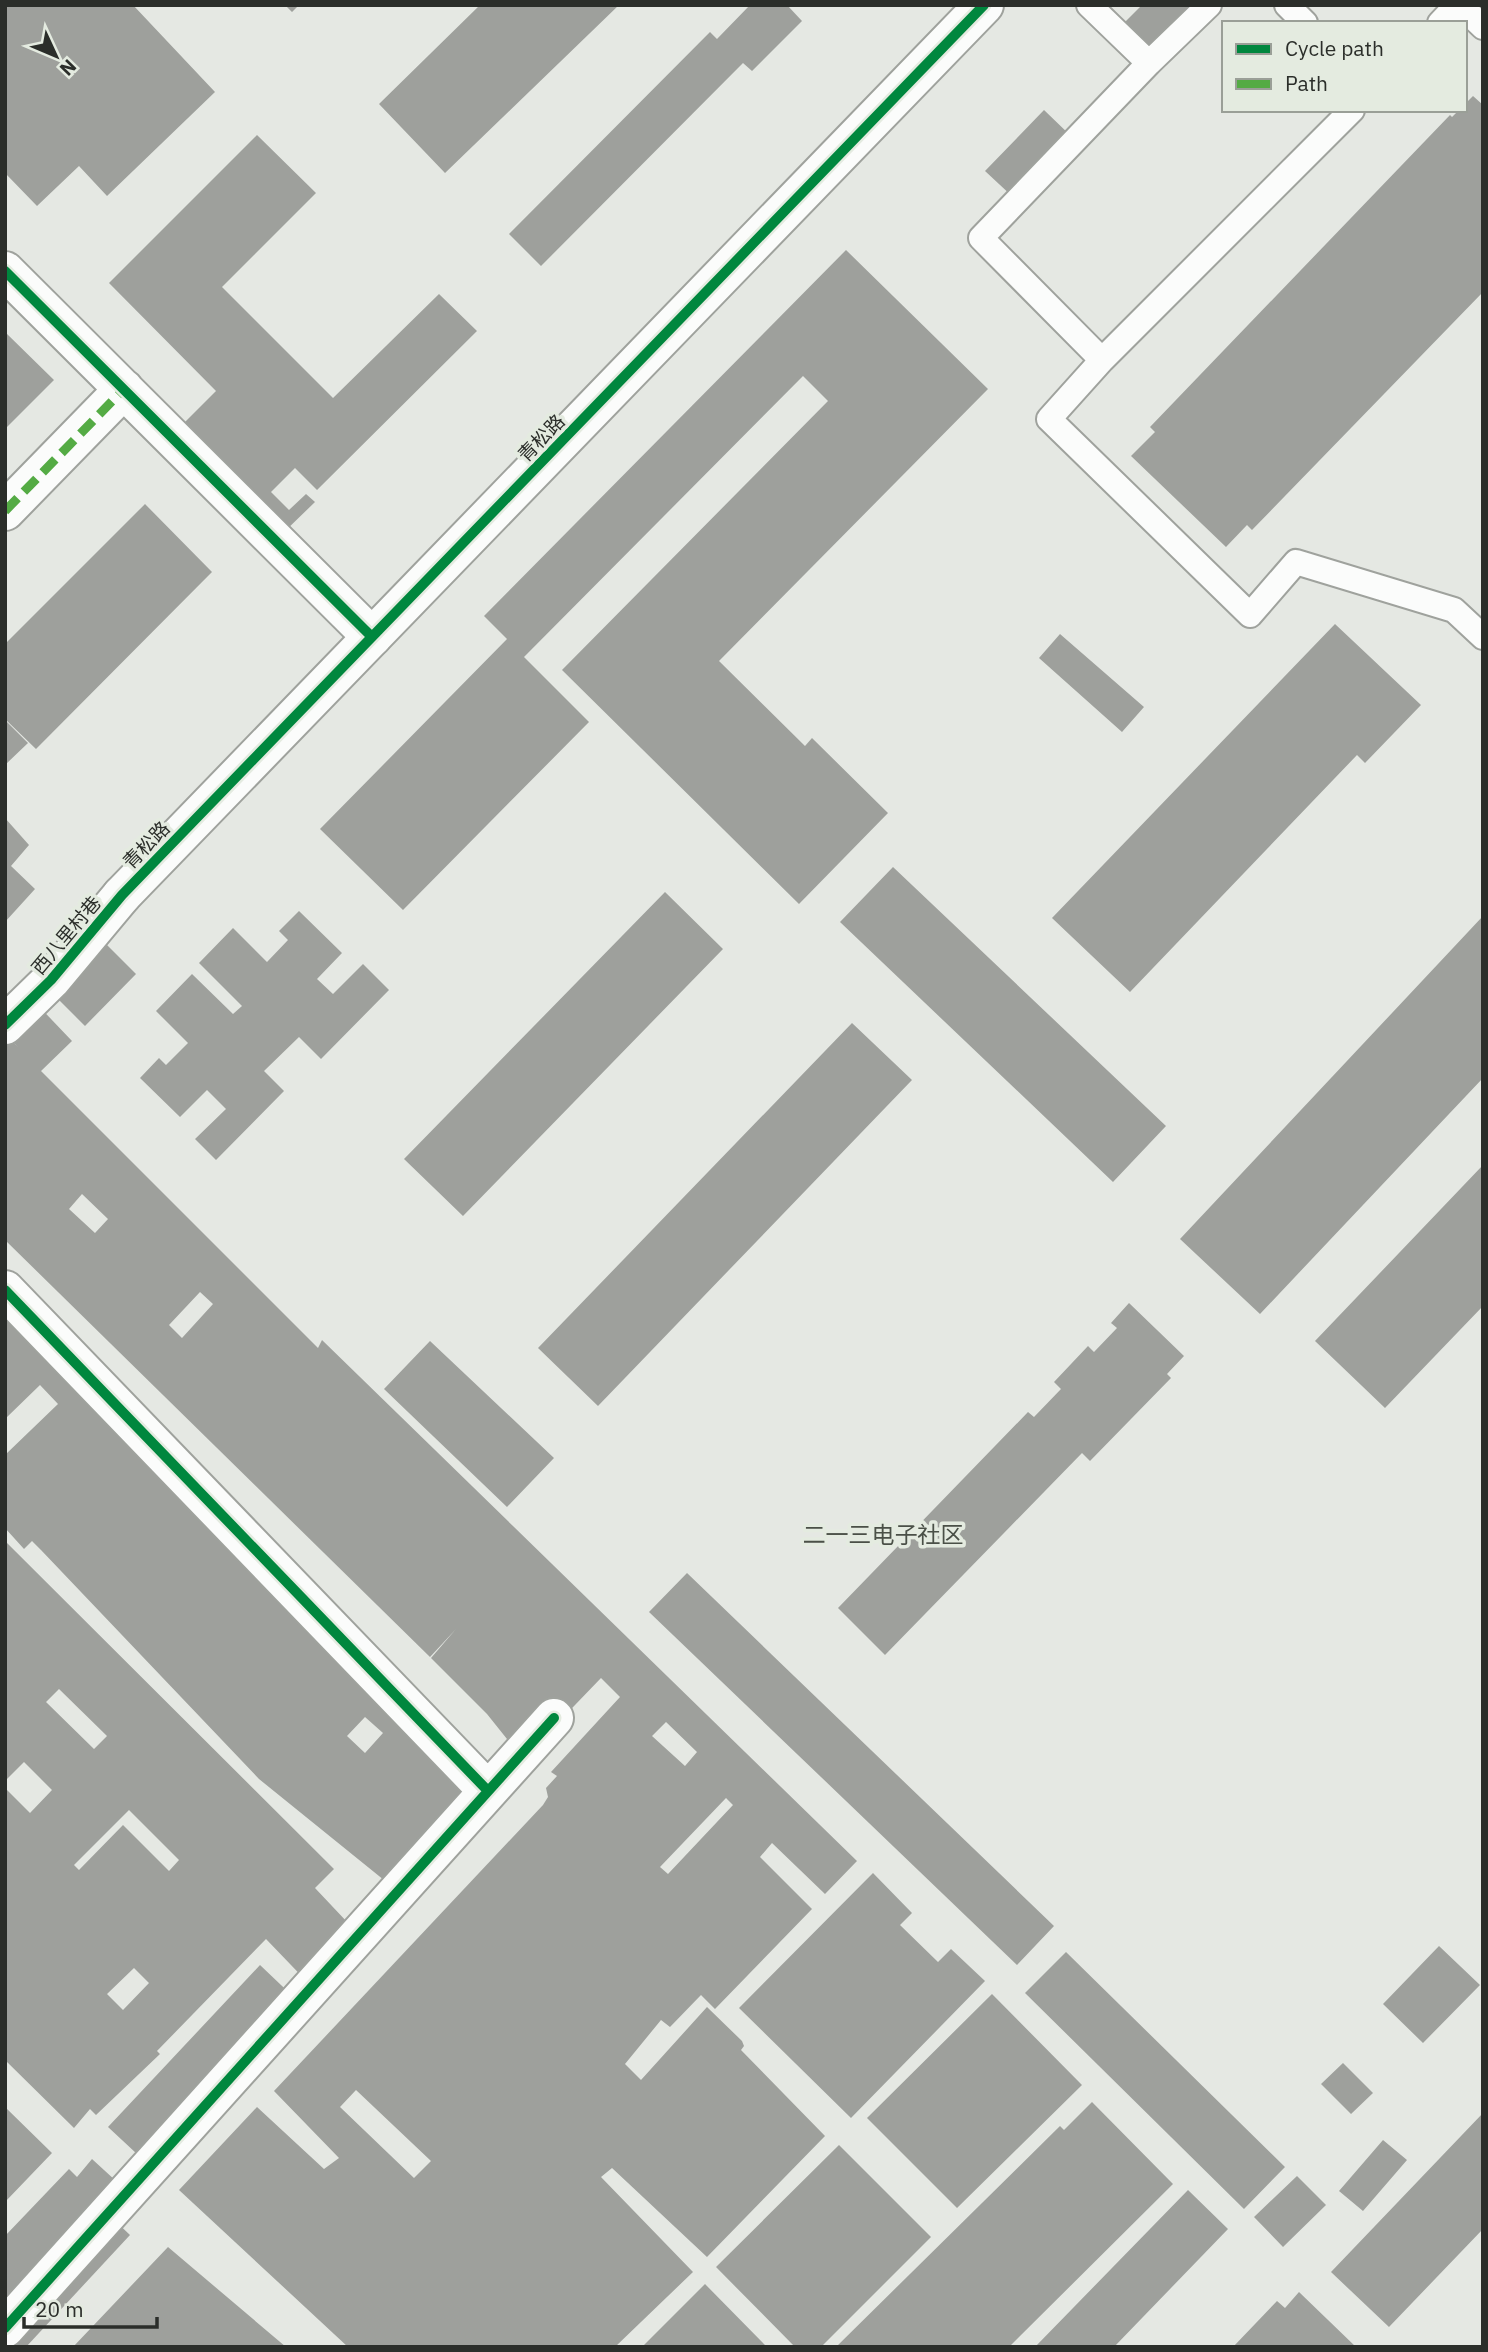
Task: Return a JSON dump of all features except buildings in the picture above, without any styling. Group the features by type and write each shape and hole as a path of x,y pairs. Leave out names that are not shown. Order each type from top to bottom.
{"street":[{"name":"青松路","path":"122,895 984,5"},
{"path":"5,271 372,637"},
{"path":"5,511 124,389"},
{"name":"西八里村巷","path":"5,1026 51,980 122,895"},
{"path":"5,1290 488,1791"},
{"path":"5,2328 554,1717"}],"lane":[{"path":"1089,5 1149,63"},
{"path":"1102,360 981,238 1149,63 1209,5"},
{"path":"1287,5 1303,21"},
{"path":"1442,21 1459,5 1483,27"},
{"path":"1350,112 1102,360 1049,419 1250,615 1296,562 1454,610 1483,637"}],"marked path":[{"path":"5,511 124,389"}],"cycle path":[{"path":"5,1025 51,980 122,895 984,5"},
{"path":"5,271 372,637"},
{"path":"5,1290 488,1791"},
{"path":"5,2328 554,1718"}],"district":[{"name":"二一三电子社区","path":"883,1535"}]}
